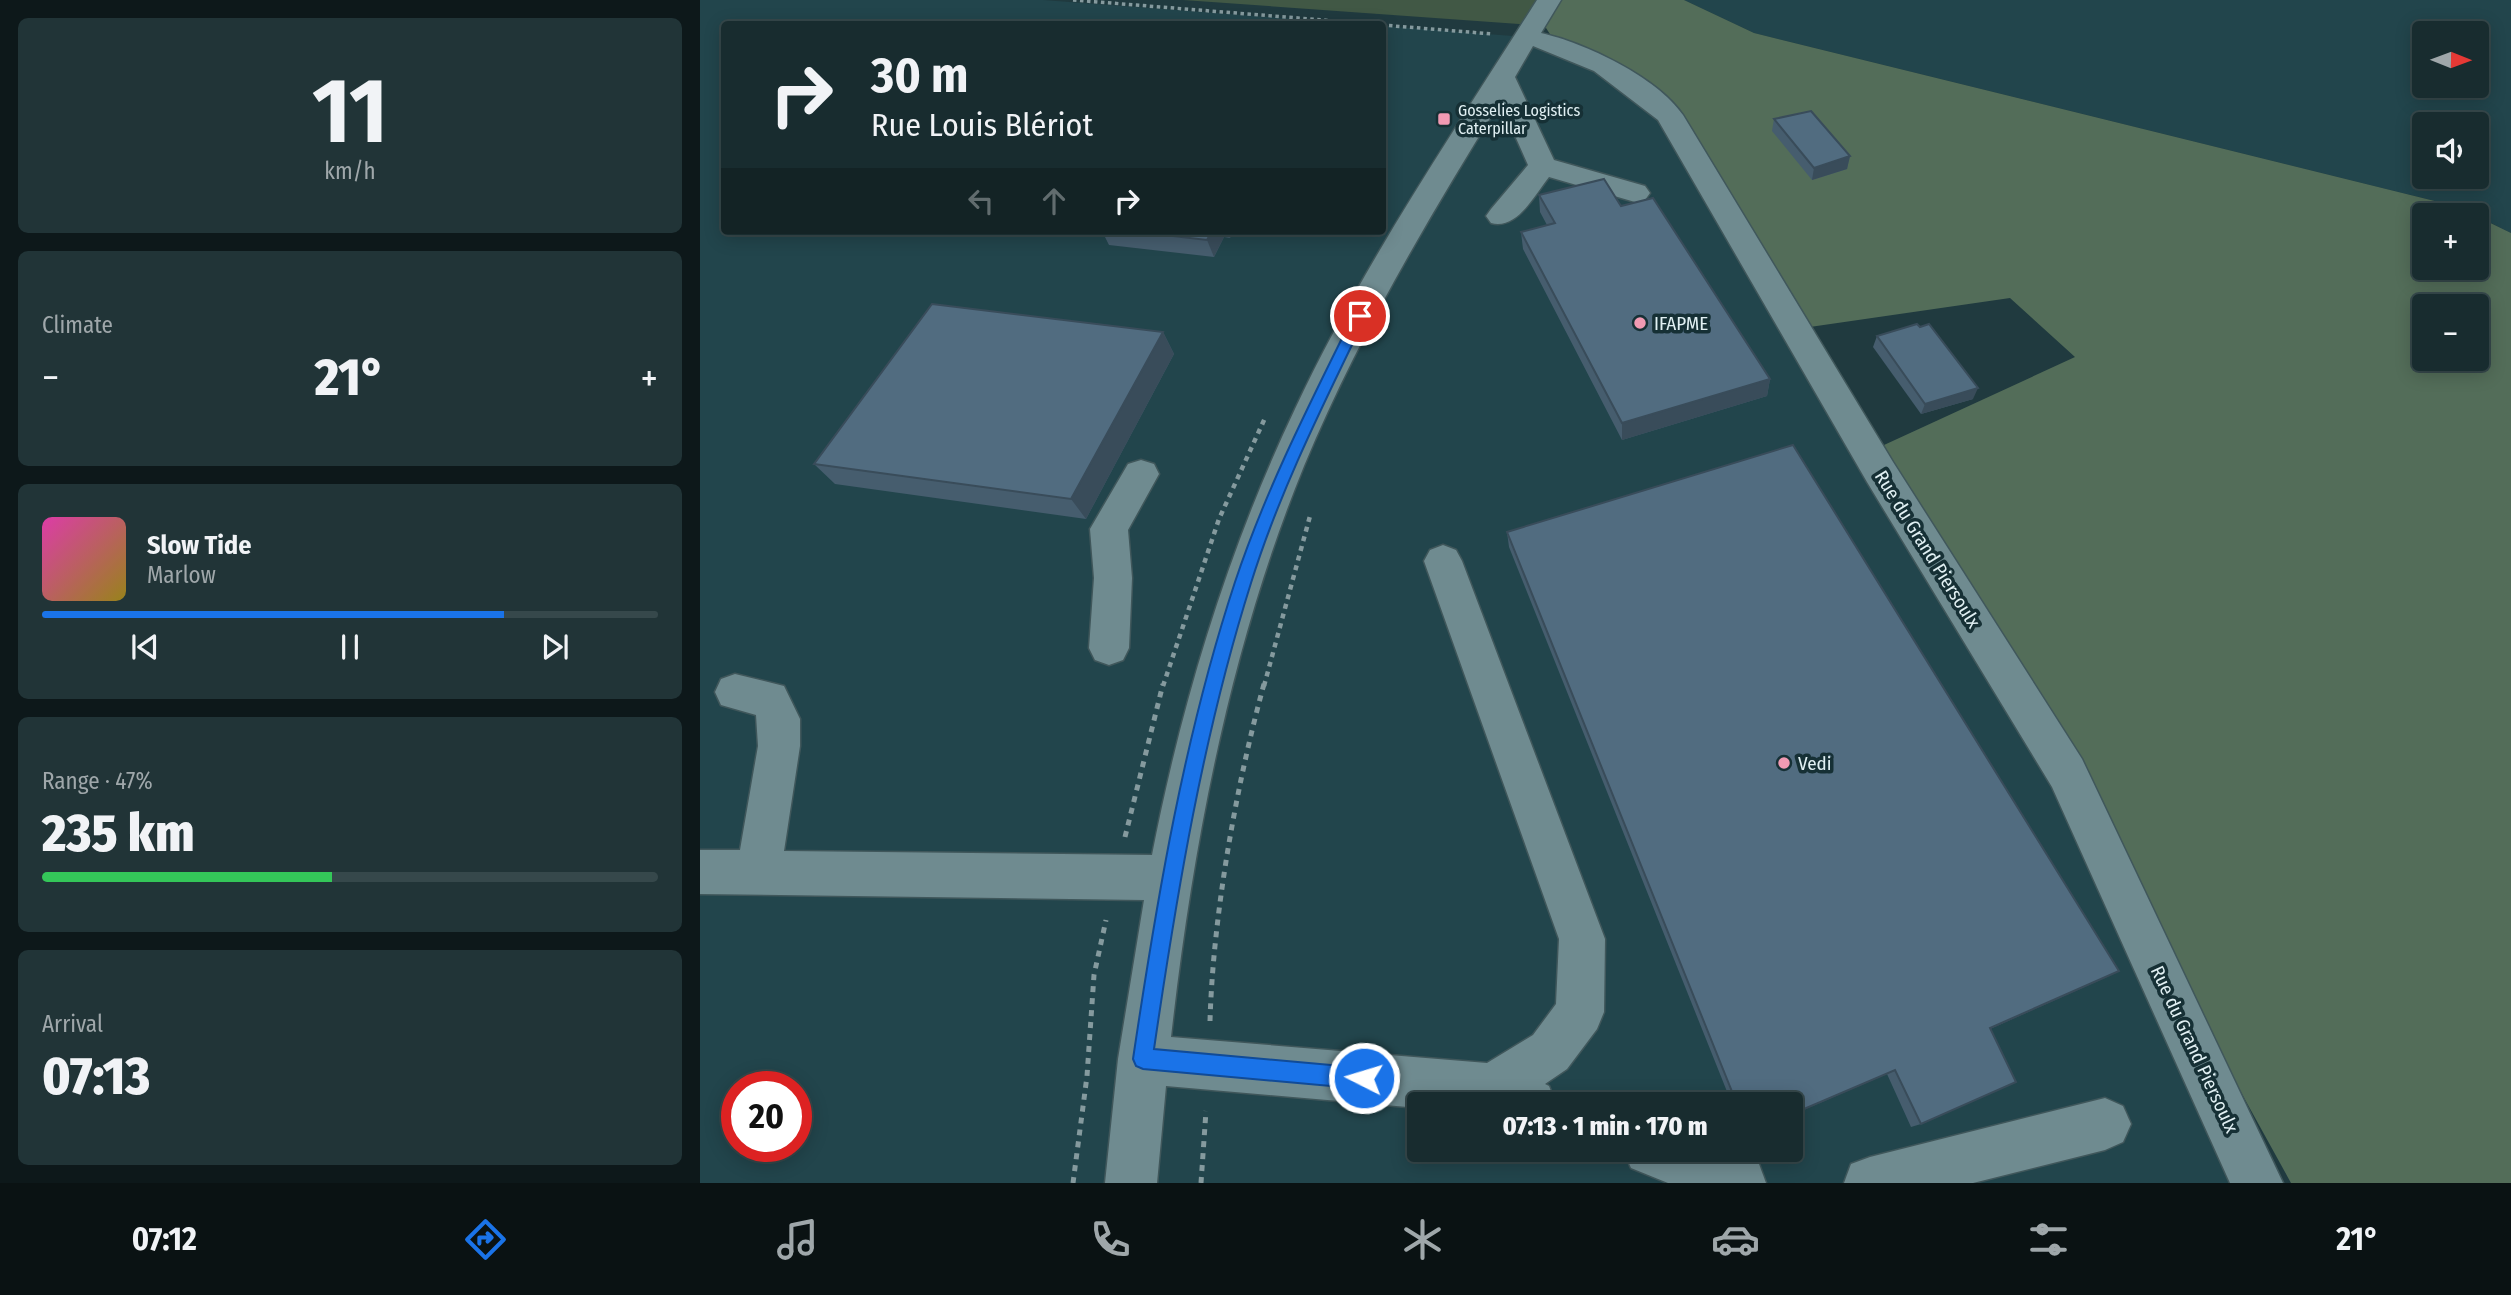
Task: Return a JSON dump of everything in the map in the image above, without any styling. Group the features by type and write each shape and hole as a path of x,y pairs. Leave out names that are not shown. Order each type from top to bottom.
{"street":[{"path":"1131,1183 1143,1059 1169,878 1216,676 1243,582 1286,466 1360,316 1549,0"},
{"name":"Rue du Grand Piersoulx","path":"1526,37 1555,42 1586,54 1632,82 1669,114 1880,472 2067,773 2257,1183"},
{"path":"1502,78 1543,166 1635,193"},
{"path":"1501,216 1543,166"},
{"path":"1109,648 1113,578 1109,529 1141,474"},
{"path":"1443,561 1582,939 1580,1012 1516,1092"},
{"path":"735,692 769,699 779,719 779,746 758,874"},
{"path":"700,872 1169,878"},
{"path":"1143,1059 1465,1092"},
{"path":"1870,1183 2105,1124"},
{"path":"1682,1162 1740,1183"}],"path":[{"path":"1073,0 1336,21"},
{"path":"1386,25 1526,37"},
{"path":"1201,1183 1212,971 1226,872 1253,725 1312,508"},
{"path":"1073,1183 1087,1076 1094,975 1144,748 1172,658"}],"shaded area":[{"path":"700,0 1043,0 1323,21 721,21 721,235 1386,235 1386,26 1526,37 1555,42 1669,115 2067,773 2257,1183 700,1183"},
{"path":"1684,0 2511,0 2511,233 2489,222 2489,203 2443,203 1754,33"}],"green space":[{"path":"1183,0 1549,0 1534,25"},
{"path":"1550,0 1684,0 1754,33 2443,203 2412,203 2412,280 2489,280 2489,222 2511,233 2511,1183 2291,1183 1884,445 2075,357 2010,298 1796,329 1669,115 1555,42 1539,17"}],"building":[{"path":"1811,111 1850,156 1814,168 1774,119"},
{"name":"IFAPME","path":"1604,179 1621,206 1653,198 1770,379 1622,423 1521,232 1555,223 1539,195"},
{"path":"1164,235 1210,235 1207,240"},
{"path":"932,304 1163,332 1071,499 814,464"},
{"path":"1917,324 1920,327 1929,324 1978,388 1925,404 1877,336"},
{"name":"Vedi","path":"1793,445 2119,971 1990,1028 2016,1082 1921,1124 1895,1070 1803,1109 1803,1092 1732,1092 1507,532"}],"place":[{"name":"Gosselies Logistics Caterpillar","path":"1444,119"},
{"name":"IFAPME","path":"1640,323"},
{"name":"Vedi","path":"1784,763"}],"route":[{"path":"1360,316 1286,466 1243,582 1207,709 1169,878 1143,1059 1364,1078"}]}
